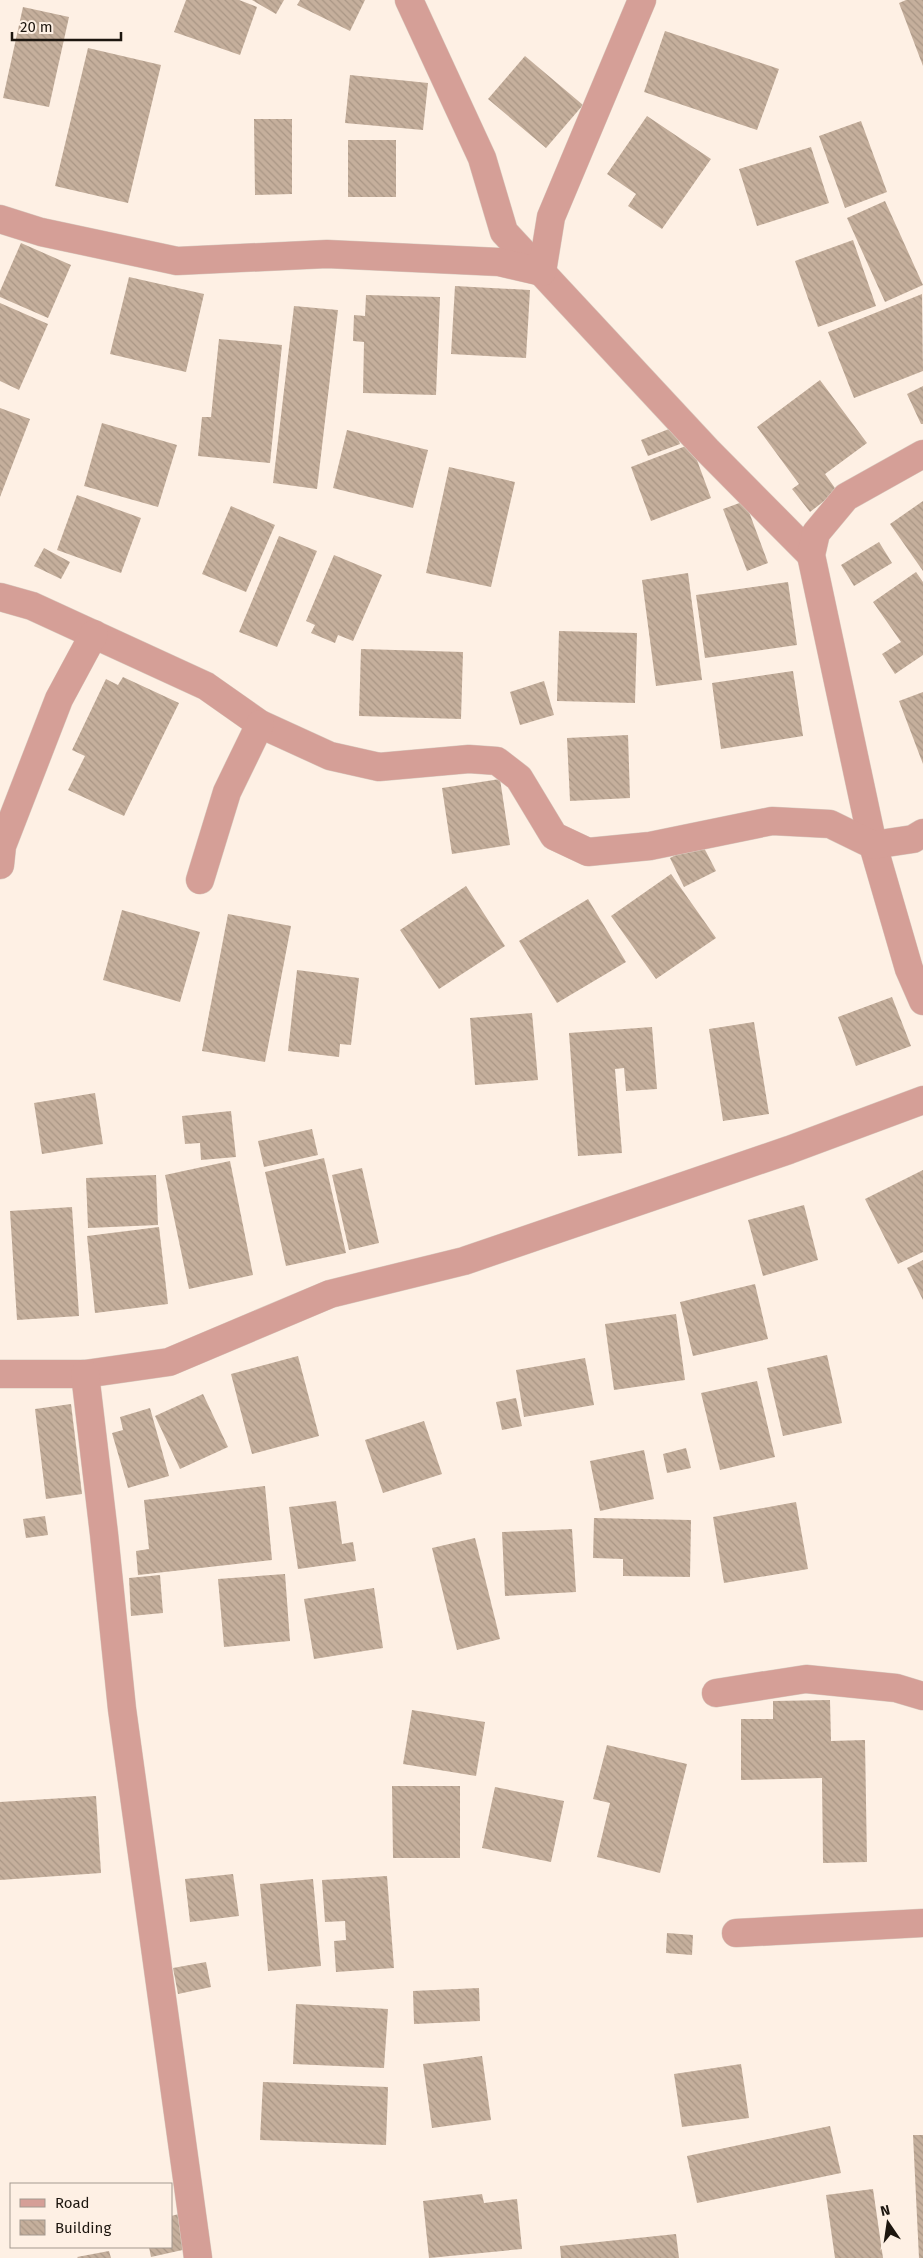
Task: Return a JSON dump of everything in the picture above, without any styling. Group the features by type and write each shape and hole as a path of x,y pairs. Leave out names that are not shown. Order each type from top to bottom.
{"street":[{"path":"409,0 482,158 504,232 707,450 811,555"},
{"path":"542,272 551,217 642,0"},
{"path":"0,219 42,232 177,261 327,254 499,262 542,272"},
{"path":"923,454 846,497 816,533 811,555 873,845 909,969 923,1001"},
{"path":"0,597 32,606 206,686 260,724 330,756 379,767 469,759 497,760 519,778 554,836 588,852 650,846 772,821 830,824 873,845 913,839 923,833"},
{"path":"0,865 2,846 59,700 94,634"},
{"path":"200,880 227,792 260,724"},
{"path":"0,1374 84,1374 169,1362 330,1294 464,1261 789,1150 923,1100"},
{"path":"84,1374 104,1534 122,1709 198,2258"},
{"path":"716,1693 806,1678 896,1688 923,1696"},
{"path":"736,1934 923,1923"}],"building":[{"path":"186,0 239,0 257,7 240,55 174,32"},
{"path":"252,0 284,0 276,14"},
{"path":"300,0 365,0 350,31 297,5"},
{"path":"906,0 923,0 923,66 899,3"},
{"path":"23,7 69,17 49,107 3,98"},
{"path":"665,31 779,69 757,130 644,92"},
{"path":"88,48 161,65 128,203 55,186"},
{"path":"525,56 583,105 546,148 488,99"},
{"path":"350,75 428,83 423,130 345,123"},
{"path":"647,116 711,159 662,229 628,206 636,194 607,174"},
{"path":"254,119 292,119 292,194 255,195"},
{"path":"861,121 887,192 845,208 819,136"},
{"path":"348,140 396,140 396,197 348,197"},
{"path":"811,147 829,203 757,226 739,169"},
{"path":"885,201 923,285 885,302 847,218"},
{"path":"853,240 876,306 818,327 795,261"},
{"path":"21,243 71,265 48,318 0,297 0,291"},
{"path":"129,277 204,294 186,372 110,354"},
{"path":"455,286 530,290 526,358 451,354"},
{"path":"922,294 923,371 854,398 828,332"},
{"path":"366,295 440,297 436,395 363,393 364,342 353,341 354,315 365,316"},
{"path":"0,303 48,324 19,390 0,381"},
{"path":"294,306 338,310 317,489 273,483"},
{"path":"219,339 282,345 270,463 198,456 202,417 211,417"},
{"path":"820,380 867,443 825,474 837,491 810,512 792,489 799,484 757,427"},
{"path":"923,386 923,424 921,424 907,394"},
{"path":"0,408 30,419 0,497"},
{"path":"102,423 177,445 158,507 84,486"},
{"path":"674,427 680,444 648,456 641,440"},
{"path":"347,430 428,450 413,508 333,488"},
{"path":"691,444 711,498 651,521 631,467"},
{"path":"449,467 515,482 491,587 426,573"},
{"path":"77,495 141,518 121,573 57,550"},
{"path":"745,501 768,563 747,571 723,509"},
{"path":"923,501 923,571 890,524"},
{"path":"231,506 275,525 246,592 202,574"},
{"path":"279,536 317,551 277,647 239,632"},
{"path":"879,542 892,563 854,586 841,565"},
{"path":"44,548 70,562 61,579 34,566"},
{"path":"334,555 382,575 353,641 338,635 335,643 311,633 315,625 306,621"},
{"path":"916,572 923,582 923,655 895,674 882,654 901,642 873,602"},
{"path":"688,573 702,680 656,686 642,580"},
{"path":"788,582 797,645 705,658 696,595"},
{"path":"559,631 637,633 635,703 557,701"},
{"path":"361,649 463,652 461,719 359,716"},
{"path":"793,671 803,736 721,749 712,683"},
{"path":"123,677 179,703 124,816 68,790 85,756 72,750 106,679 118,685"},
{"path":"544,681 554,715 520,725 510,692"},
{"path":"923,692 923,764 899,701"},
{"path":"628,735 630,798 570,801 567,738"},
{"path":"500,779 510,845 452,854 442,788"},
{"path":"701,842 716,871 684,887 670,858"},
{"path":"671,874 716,938 656,979 611,916"},
{"path":"466,886 505,946 439,989 400,930"},
{"path":"588,899 626,962 557,1003 519,941"},
{"path":"122,910 200,932 180,1002 103,980"},
{"path":"228,914 291,926 265,1062 202,1051"},
{"path":"297,970 359,978 351,1045 340,1044 339,1057 288,1051"},
{"path":"892,997 911,1046 856,1066 838,1017"},
{"path":"532,1013 538,1080 475,1085 470,1018"},
{"path":"754,1022 769,1114 723,1121 709,1029"},
{"path":"652,1027 657,1089 626,1091 624,1068 615,1069 622,1153 578,1156 569,1033"},
{"path":"95,1093 103,1144 42,1154 34,1103"},
{"path":"231,1111 236,1157 201,1160 200,1143 185,1144 182,1116"},
{"path":"312,1129 318,1155 264,1167 258,1141"},
{"path":"324,1158 346,1253 286,1266 265,1172"},
{"path":"230,1161 253,1275 189,1289 165,1175"},
{"path":"362,1168 379,1243 349,1250 332,1175"},
{"path":"923,1170 923,1252 898,1264 865,1199"},
{"path":"156,1175 158,1225 88,1228 86,1178"},
{"path":"804,1205 818,1260 763,1276 748,1220"},
{"path":"72,1207 79,1316 17,1320 10,1211"},
{"path":"159,1227 168,1304 95,1313 87,1236"},
{"path":"923,1260 923,1300 907,1268"},
{"path":"755,1284 768,1339 693,1356 680,1302"},
{"path":"676,1314 685,1380 614,1390 605,1324"},
{"path":"827,1355 842,1423 783,1436 767,1368"},
{"path":"298,1356 319,1436 252,1454 231,1374"},
{"path":"585,1358 594,1405 524,1417 516,1370"},
{"path":"757,1381 775,1457 720,1470 701,1393"},
{"path":"203,1394 228,1447 180,1469 155,1416"},
{"path":"516,1398 522,1426 502,1430 496,1402"},
{"path":"71,1404 82,1494 46,1499 35,1409"},
{"path":"150,1408 169,1476 128,1488 112,1433 123,1430 120,1417"},
{"path":"424,1421 442,1474 383,1493 365,1440"},
{"path":"686,1448 691,1468 667,1473 663,1454"},
{"path":"644,1450 654,1499 600,1511 590,1461"},
{"path":"265,1486 272,1560 138,1575 136,1551 149,1549 144,1500"},
{"path":"336,1501 342,1544 353,1542 356,1561 298,1569 289,1507"},
{"path":"796,1502 808,1569 724,1583 713,1517"},
{"path":"45,1516 48,1535 26,1538 23,1519"},
{"path":"594,1518 691,1520 690,1577 623,1576 623,1559 593,1558"},
{"path":"572,1529 576,1592 505,1596 502,1532"},
{"path":"475,1538 500,1639 457,1650 432,1548"},
{"path":"285,1574 290,1641 224,1647 218,1579"},
{"path":"160,1575 163,1613 131,1616 129,1578"},
{"path":"374,1588 383,1648 314,1659 304,1599"},
{"path":"830,1700 831,1741 865,1740 867,1862 823,1863 822,1778 741,1780 741,1719 773,1719 773,1701"},
{"path":"412,1710 485,1722 476,1776 403,1764"},
{"path":"607,1745 687,1764 660,1873 597,1857 610,1803 593,1799"},
{"path":"392,1786 460,1786 460,1858 393,1858"},
{"path":"495,1787 564,1801 551,1862 482,1848"},
{"path":"96,1796 101,1873 0,1880 0,1802"},
{"path":"233,1874 239,1916 190,1922 185,1879"},
{"path":"387,1876 394,1968 336,1972 334,1941 346,1940 345,1921 325,1922 322,1880"},
{"path":"313,1879 321,1966 268,1971 260,1884"},
{"path":"667,1933 693,1935 692,1955 666,1953"},
{"path":"206,1962 211,1987 178,1994 173,1968"},
{"path":"479,1988 480,2021 414,2024 413,1991"},
{"path":"296,2004 388,2009 384,2068 293,2064"},
{"path":"482,2056 491,2120 432,2128 423,2064"},
{"path":"741,2064 749,2118 682,2127 674,2074"},
{"path":"263,2082 388,2087 386,2145 260,2140"},
{"path":"830,2126 841,2173 697,2203 687,2156"},
{"path":"913,2135 923,2135 923,2258 919,2258"},
{"path":"873,2189 883,2258 835,2258 826,2195"},
{"path":"482,2194 484,2203 517,2199 522,2249 429,2258 423,2201"},
{"path":"179,2214 187,2249 151,2257 149,2248 172,2248 172,2216"},
{"path":"676,2234 679,2258 561,2258 560,2246"},
{"path":"109,2251 111,2258 77,2257"}]}
